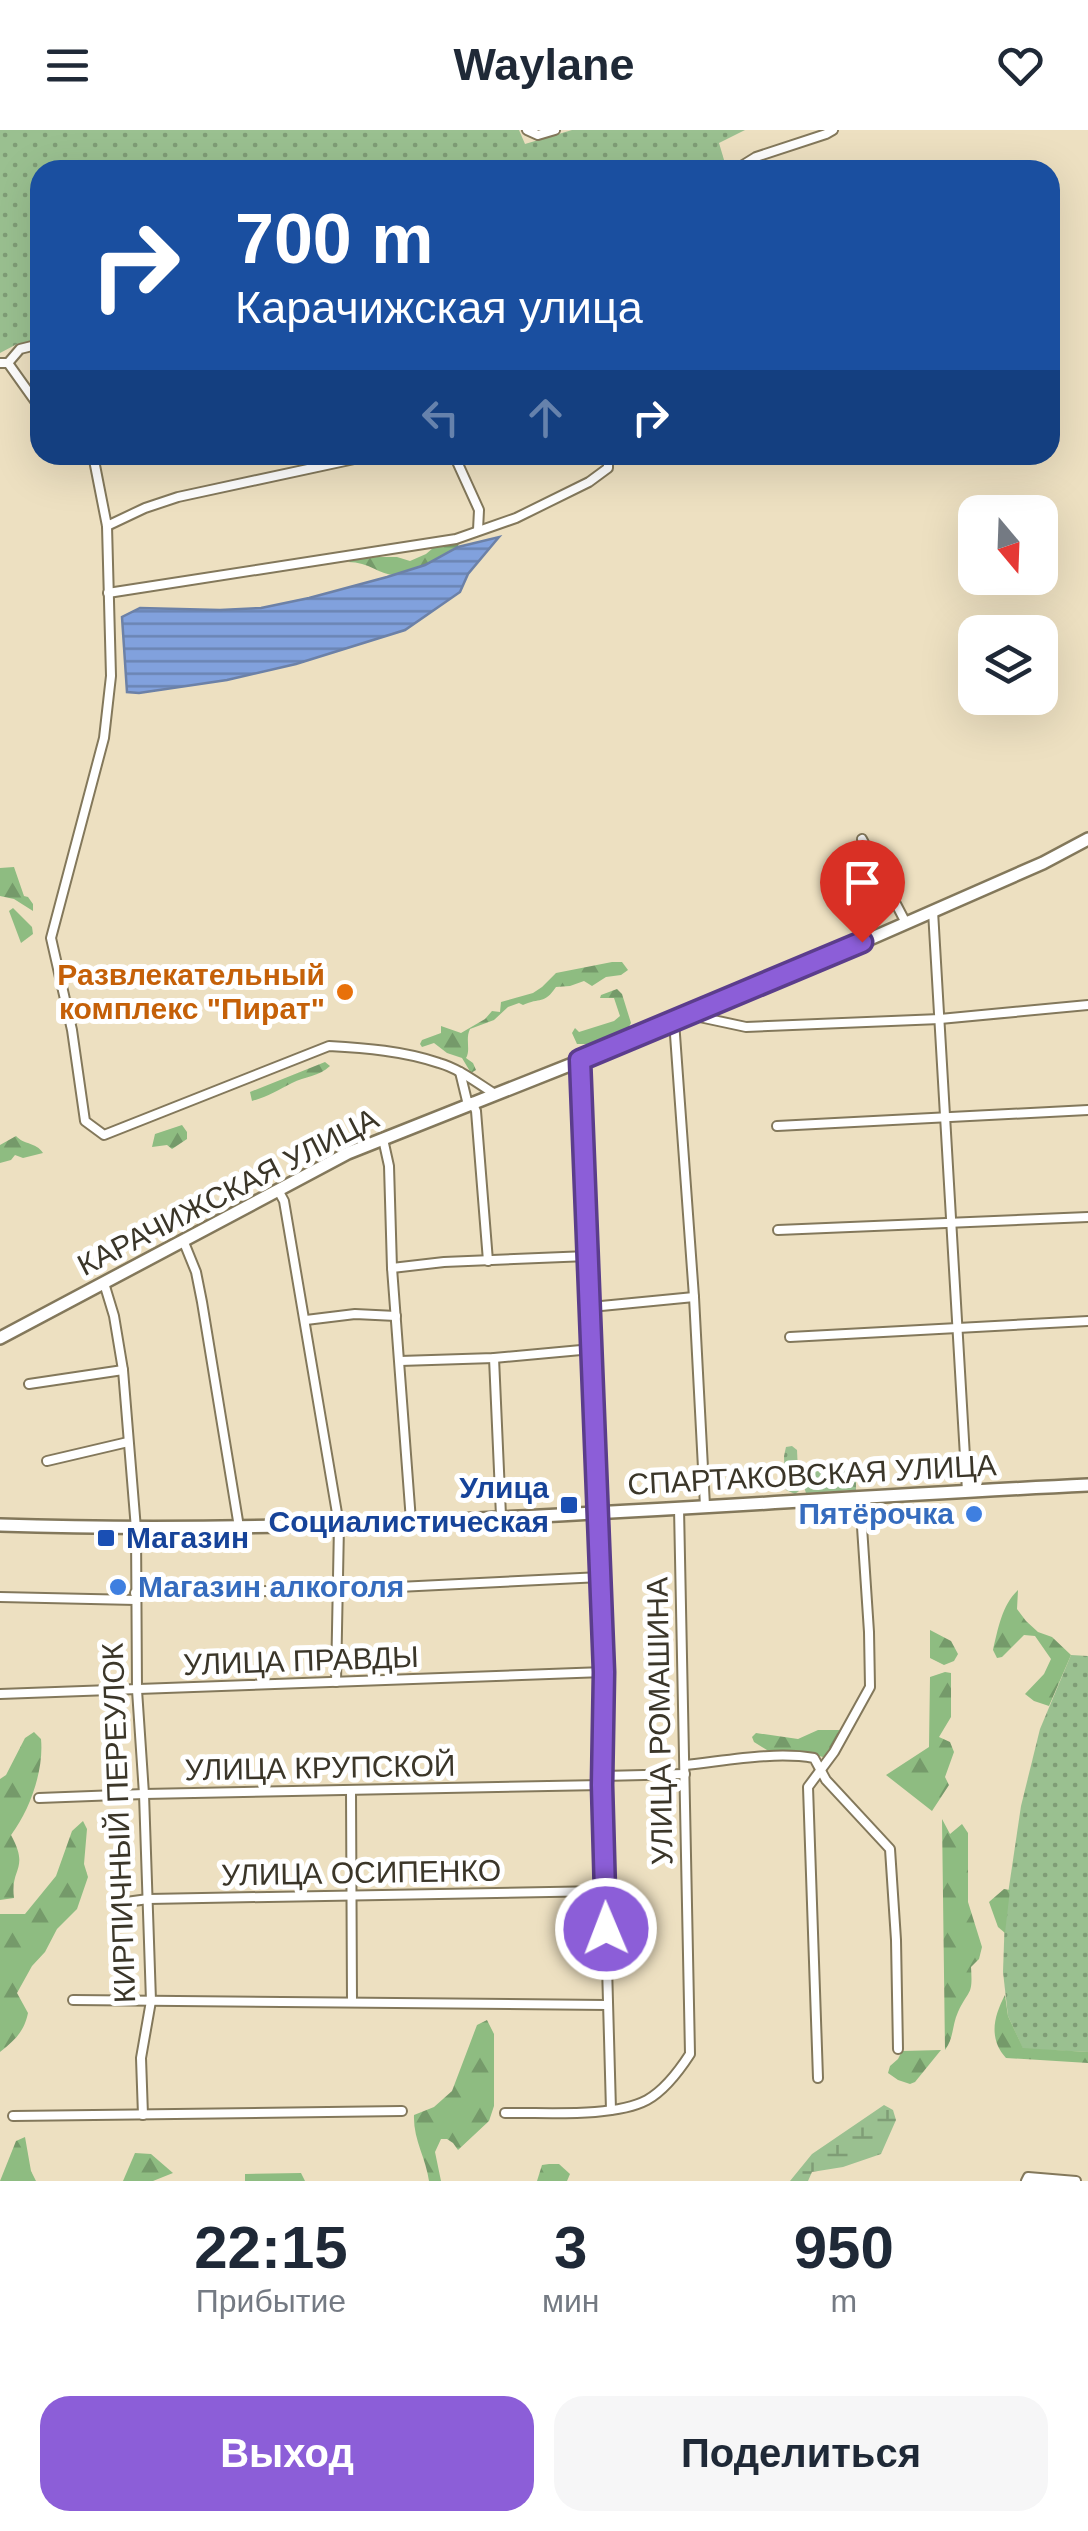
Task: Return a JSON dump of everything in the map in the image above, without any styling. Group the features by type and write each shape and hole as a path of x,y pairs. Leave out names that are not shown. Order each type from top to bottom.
{"main road":[{"name":"КАРАЧИЖСКАЯ УЛИЦА","path":"0,1338 348,1153 690,1015 1088,840"},
{"name":"СПАРТАКОВСКАЯ УЛИЦА","path":"0,1525 136,1529 339,1525 1088,1485"}],"street":[{"path":"527,130 538,135 555,130"},
{"path":"751,160 833,130"},
{"path":"30,346 20,348 4,363 30,396"},
{"path":"94,465 107,526 111,676 104,738 51,938 72,1030 85,1122 104,1135 329,1046 368,1048 440,1062 495,1094"},
{"path":"107,526 178,496 325,465"},
{"path":"459,465 479,510 478,530"},
{"path":"108,592 456,539 516,518 590,482 608,465"},
{"path":"862,838 906,922"},
{"path":"933,910 967,1490"},
{"path":"690,1015 746,1027 940,1018 1088,1005"},
{"path":"674,1021 705,1506"},
{"path":"505,2112 611,2110 602,1780 604,1672 580,1060"},
{"path":"460,1072 476,1111 488,1260"},
{"path":"777,1126 1088,1110"},
{"path":"383,1139 389,1166 392,1268 411,1521"},
{"path":"278,1190 284,1202 306,1320 339,1525 336,1682"},
{"path":"778,1230 1088,1216"},
{"path":"183,1240 196,1272 202,1302 239,1527"},
{"path":"392,1268 588,1256"},
{"name":"КИРПИЧНЫЙ ПЕРЕУЛОК","path":"104,1283 114,1316 122,1370 136,1529 135,1597 151,2001 141,2058 142,2115"},
{"path":"591,1307 694,1297"},
{"path":"306,1320 356,1314 396,1316"},
{"path":"790,1337 1088,1322"},
{"path":"400,1361 592,1349"},
{"path":"494,1358 501,1516"},
{"path":"28,1384 122,1370"},
{"path":"48,1461 128,1442"},
{"path":"818,2078 808,1787 834,1752 870,1687 860,1497"},
{"name":"УЛИЦА РОМАШИНА","path":"611,2110 645,2101 660,2090 690,2054 679,1508"},
{"path":"0,1597 135,1597 601,1577"},
{"name":"УЛИЦА ПРАВДЫ","path":"0,1694 604,1672"},
{"name":"УЛИЦА КРУПСКОЙ","path":"39,1798 602,1780 746,1758 802,1756 814,1758 821,1769"},
{"path":"821,1769 826,1780 890,1848 898,2049"},
{"path":"351,1791 352,2002"},
{"name":"УЛИЦА ОСИПЕНКО","path":"119,1903 605,1891"},
{"path":"73,2000 606,2005"},
{"path":"12,2116 232,2117 402,2111"},
{"path":"1027,2179 1076,2181"}],"green space":[{"path":"0,130 519,130 525,144 572,130 745,130 719,143 724,160 30,160 30,341 0,353"},
{"path":"459,543 456,552 403,575 348,562 378,557 410,561 433,548"},
{"path":"14,867 33,911 14,899 0,896 0,868"},
{"path":"13,908 32,927 33,934 21,943 9,911"},
{"path":"622,962 628,970 592,986 584,981 556,987 545,998 508,1007 494,1020 470,1029 466,1058 476,1070 471,1073 462,1058 434,1043 422,1047 420,1044 441,1033 441,1026 461,1033 492,1011 500,1012 501,1002 533,993 556,973"},
{"path":"617,989 631,1023 626,1032 577,1044 572,1033 575,1028 579,1032 620,1016 614,998 600,998"},
{"path":"325,1062 330,1066 321,1072 252,1101 250,1092"},
{"path":"182,1125 187,1139 172,1149 167,1145 152,1147 155,1134"},
{"path":"16,1136 43,1153 23,1158 15,1155 0,1163 0,1145"},
{"path":"786,1447 797,1450 799,1491 795,1494 785,1486 784,1456"},
{"path":"856,1469 856,1490 806,1493 804,1472"},
{"path":"1018,1590 1017,1609 1026,1621 1071,1655 1049,1706 1025,1694 1044,1674 1051,1659 1035,1636 1024,1635 1002,1657 997,1658 993,1650 1004,1610"},
{"path":"930,1630 951,1641 958,1654 954,1661 944,1665 930,1658"},
{"path":"1071,1655 1088,1656 1088,2052 1023,2049 1008,2016 1003,1972 1005,1914 1021,1806 1040,1729"},
{"path":"951,1673 951,1717 939,1737 950,1742 954,1752 945,1777 949,1785 932,1811 886,1775 929,1747 930,1677"},
{"path":"818,1730 839,1730 830,1752 823,1757 767,1750 752,1737 756,1733 798,1739"},
{"path":"34,1732 41,1739 38,1776 30,1802 11,1835 19,1855 14,1898 0,1900 0,1779 6,1775 25,1738"},
{"path":"942,1819 950,1834 962,1824 968,1833 968,1902 982,1947 979,1959 971,1967 971,1988 945,2050"},
{"path":"83,1821 87,1829 84,1864 88,1877 77,1909 57,1929 17,1993 28,2013 26,2020 18,2035 0,2052 0,1914 25,1914 56,1876 72,1831"},
{"path":"1004,1889 1010,1890 1005,1933 998,1927 989,1902"},
{"path":"1005,1995 1008,2016 1023,2048 1088,2052 1088,2063 1006,2058 995,2035"},
{"path":"487,2020 494,2034 494,2106 489,2121 458,2150 447,2139 441,2139 435,2152 441,2181 429,2181 414,2115 434,2107 452,2091 477,2025"},
{"path":"941,2050 915,2082 898,2080 888,2073 902,2051"},
{"path":"884,2105 893,2110 896,2120 881,2154 812,2172 808,2181 790,2181 812,2154"},
{"path":"25,2137 36,2181 0,2181 16,2141"},
{"path":"135,2153 151,2154 173,2173 153,2181 123,2181"},
{"path":"559,2164 570,2174 567,2181 537,2181 542,2165"},
{"path":"301,2173 305,2181 245,2181 245,2174"}],"water":[{"path":"499,537 468,574 460,592 405,630 296,664 227,680 127,692 122,617 140,608 261,608 387,577 425,565 458,547"}],"place":[{"name":"Развлекательный комплекс \"Пират\"","path":"345,992"},
{"name":"Улица Социалистическая","path":"569,1505"},
{"name":"Пятёрочка","path":"974,1514"},
{"name":"Магазин","path":"106,1538"},
{"name":"Магазин алкоголя","path":"118,1587"}],"route":[{"path":"606,1929 604,1672 580,1060 862,942"}]}
